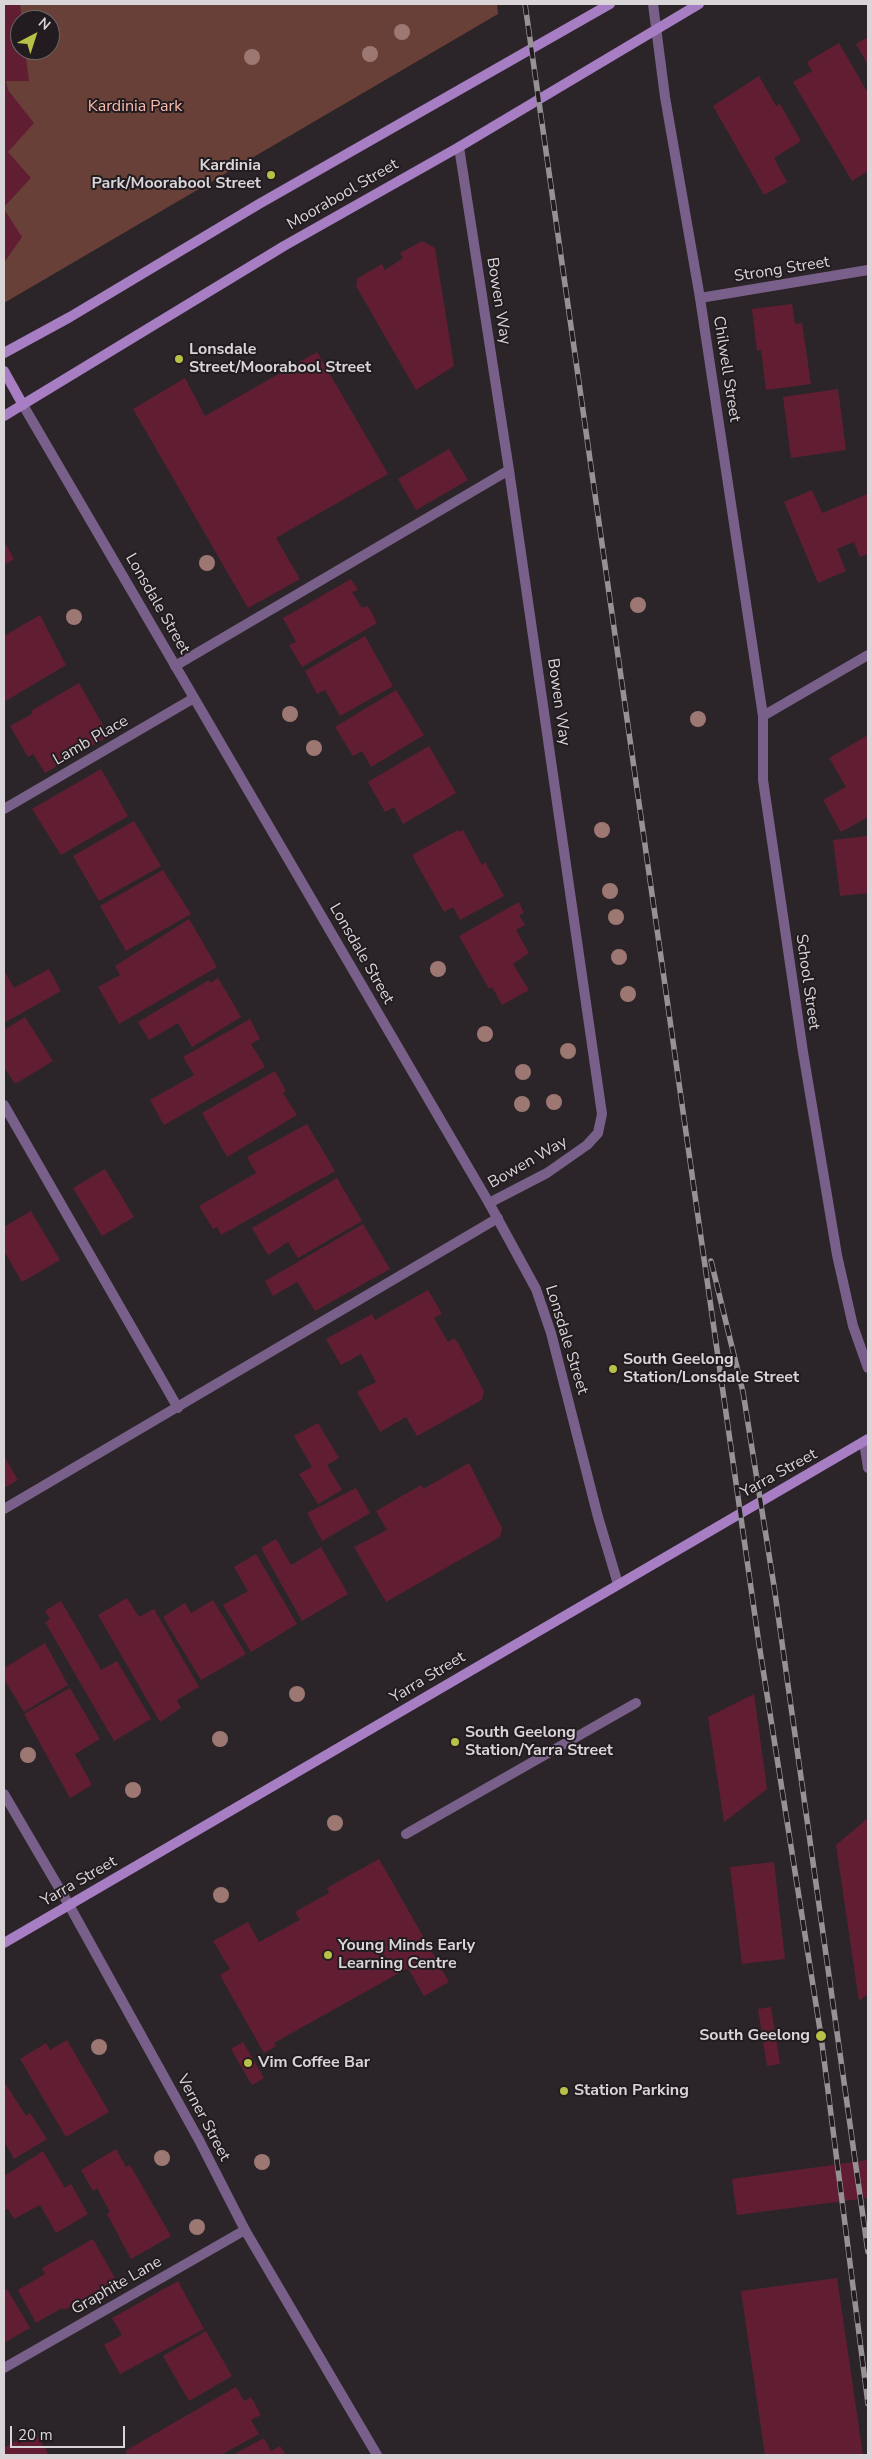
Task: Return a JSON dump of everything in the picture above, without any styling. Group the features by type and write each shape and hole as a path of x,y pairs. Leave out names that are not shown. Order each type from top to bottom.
{"street":[{"name":"Moorabool Street","path":"4,353 70,317 259,204 610,4"},
{"name":"Chilwell Street","path":"653,4 700,298 763,716"},
{"name":"Moorabool Street","path":"4,416 284,246 459,147 699,4"},
{"name":"Bowen Way","path":"459,147 509,470 602,1114 598,1133 587,1145 546,1173 489,1203"},
{"name":"Strong Street","path":"700,298 868,270"},
{"name":"Lonsdale Street","path":"4,371 498,1218 536,1289 551,1333 598,1517 618,1584"},
{"path":"175,666 509,470"},
{"path":"763,716 868,655"},
{"name":"Lamb Place","path":"4,809 194,698"},
{"name":"School Street","path":"763,716 763,780 802,1052 836,1255 853,1326 868,1368"},
{"path":"4,1105 178,1408"},
{"path":"4,1509 498,1218"},
{"path":"866,1440 868,1468"},
{"name":"Yarra Street","path":"4,1943 866,1440"},
{"path":"406,1834 636,1702"},
{"name":"Verner Street","path":"4,1794 69,1906 199,2140 245,2230 377,2455"},
{"name":"Graphite Lane","path":"4,2368 245,2230"}],"green space":[{"name":"Kardinia Park","path":"4,4 497,4 498,14 4,303"}],"building":[{"path":"4,4 20,4 21,10 10,10 10,60 26,60 29,81 6,81 8,90 34,123 8,152 31,178 4,207"},
{"path":"868,37 868,65 856,44"},
{"path":"839,43 868,93 868,171 852,181 793,82 812,71 807,62"},
{"path":"759,76 776,106 780,104 801,141 774,158 787,182 764,195 713,106"},
{"path":"4,209 22,237 4,263"},
{"path":"422,241 435,248 454,366 416,390 356,286 358,278 382,264 385,270 403,258 400,253"},
{"path":"792,304 795,324 802,323 811,384 766,390 761,350 757,351 752,309"},
{"path":"317,352 388,474 276,538 300,579 248,608 133,409 185,378 205,416"},
{"path":"838,389 846,450 791,458 783,397"},
{"path":"449,449 468,480 416,510 398,479"},
{"path":"812,490 822,513 868,494 868,554 860,557 854,542 837,549 846,571 818,583 784,502"},
{"path":"4,541 14,559 4,565"},
{"path":"351,579 358,590 352,592 362,608 368,606 377,623 302,667 289,645 296,642 283,618"},
{"path":"40,615 66,665 4,702 4,636"},
{"path":"365,636 393,686 340,716 325,690 317,694 305,671"},
{"path":"79,683 109,736 45,773 33,754 28,757 10,726 32,714 31,711"},
{"path":"396,690 424,735 371,767 362,751 353,756 335,727"},
{"path":"868,735 868,817 841,832 823,800 846,787 829,758"},
{"path":"429,746 456,793 403,824 394,807 385,812 368,782"},
{"path":"101,769 128,816 61,855 32,809"},
{"path":"134,821 161,866 99,901 73,856"},
{"path":"458,830 459,832 463,830 482,865 485,862 504,896 460,920 453,907 444,912 412,855"},
{"path":"868,836 868,893 840,896 833,840"},
{"path":"163,870 191,914 126,951 100,906"},
{"path":"519,902 524,913 519,915 525,925 516,930 529,953 513,964 529,990 502,1005 492,987 489,989 459,936"},
{"path":"189,919 217,967 119,1024 98,987 120,975 115,966"},
{"path":"49,969 61,991 4,1023 4,970 14,988"},
{"path":"218,978 241,1017 192,1047 178,1023 149,1040 138,1022 209,980 210,983"},
{"path":"25,1017 53,1061 15,1084 4,1067 4,1030"},
{"path":"250,1019 260,1039 251,1044 265,1067 164,1125 150,1100 194,1075 183,1057"},
{"path":"275,1071 286,1091 283,1093 297,1115 227,1157 202,1113"},
{"path":"307,1124 335,1171 221,1235 217,1227 213,1229 199,1206 256,1173 247,1157"},
{"path":"105,1169 134,1217 102,1236 73,1188"},
{"path":"337,1178 362,1221 298,1258 288,1242 268,1255 252,1228"},
{"path":"31,1211 60,1260 22,1282 4,1251 4,1227"},
{"path":"363,1224 390,1269 315,1311 297,1282 273,1296 265,1281"},
{"path":"428,1290 442,1314 434,1318 448,1342 454,1338 458,1343 484,1391 482,1400 417,1436 406,1417 380,1432 357,1392 376,1382 361,1354 341,1365 326,1339 372,1314 375,1320"},
{"path":"318,1423 339,1458 327,1465 342,1490 318,1504 299,1474 312,1467 294,1436"},
{"path":"4,1456 18,1480 4,1488"},
{"path":"469,1463 502,1528 500,1537 386,1602 354,1547 387,1530 376,1511 421,1485 423,1489"},
{"path":"356,1488 370,1513 322,1541 307,1513"},
{"path":"276,1539 291,1565 321,1547 348,1594 302,1621 261,1548"},
{"path":"256,1554 297,1624 251,1652 223,1605 248,1591 234,1567"},
{"path":"127,1598 139,1617 154,1609 199,1687 177,1700 181,1708 160,1722 98,1615"},
{"path":"213,1600 246,1654 201,1680 163,1617 185,1603 191,1613"},
{"path":"61,1601 101,1670 117,1661 151,1719 114,1741 45,1622 50,1619 45,1611"},
{"path":"45,1643 68,1685 24,1712 4,1679 4,1668"},
{"path":"70,1688 100,1739 75,1754 92,1785 70,1798 24,1714"},
{"path":"754,1694 767,1789 724,1822 708,1717"},
{"path":"868,1818 868,1994 859,2001 836,1845"},
{"name":"Young Minds Early Learning Centre","path":"379,1859 449,1982 424,1996 408,1968 274,2043 276,2046 264,2053 220,1975 230,1969 213,1941 248,1922 259,1942 300,1920 295,1912 329,1893 327,1888"},
{"path":"774,1862 785,1959 742,1964 730,1867"},
{"path":"771,2007 780,2064 767,2066 758,2009"},
{"path":"67,2040 109,2112 66,2137 20,2059 46,2043 50,2050"},
{"name":"Vim Coffee Bar","path":"243,2042 264,2078 252,2085 231,2049"},
{"path":"5,2083 26,2116 30,2113 47,2139 14,2159 4,2141"},
{"path":"116,2149 126,2167 130,2165 171,2236 131,2259 107,2214 110,2212 97,2188 93,2191 81,2170"},
{"path":"43,2151 65,2188 71,2184 88,2214 56,2233 40,2205 14,2219 8,2209 5,2210 4,2208 4,2176"},
{"path":"868,2160 868,2198 737,2215 732,2179"},
{"path":"93,2239 116,2280 64,2310 62,2308 36,2323 18,2290 45,2274 42,2268"},
{"path":"837,2278 863,2455 765,2455 741,2291"},
{"path":"178,2281 204,2329 120,2374 104,2345 122,2335 112,2318"},
{"path":"7,2289 30,2328 4,2343 4,2291"},
{"path":"206,2331 232,2376 189,2401 163,2356"},
{"path":"236,2387 244,2401 251,2397 261,2415 251,2420 259,2434 221,2455 128,2455 125,2451"},
{"path":"34,2430 49,2455 4,2455 4,2448"},
{"path":"264,2438 271,2451 280,2446 286,2455 233,2455"}],"railway":[{"path":"525,4 759,1644 821,2036 868,2404"},
{"path":"711,1261 743,1392 774,1586 868,2252"}],"place":[{"name":"Kardinia Park/Moorabool Street","path":"271,175"},
{"name":"Lonsdale Street/Moorabool Street","path":"179,359"},
{"name":"South Geelong Station/Lonsdale Street","path":"613,1369"},
{"name":"South Geelong Station/Yarra Street","path":"455,1742"},
{"name":"Young Minds Early Learning Centre","path":"328,1955"},
{"name":"South Geelong","path":"821,2036"},
{"name":"Vim Coffee Bar","path":"248,2063"},
{"name":"Station Parking","path":"564,2091"}]}
